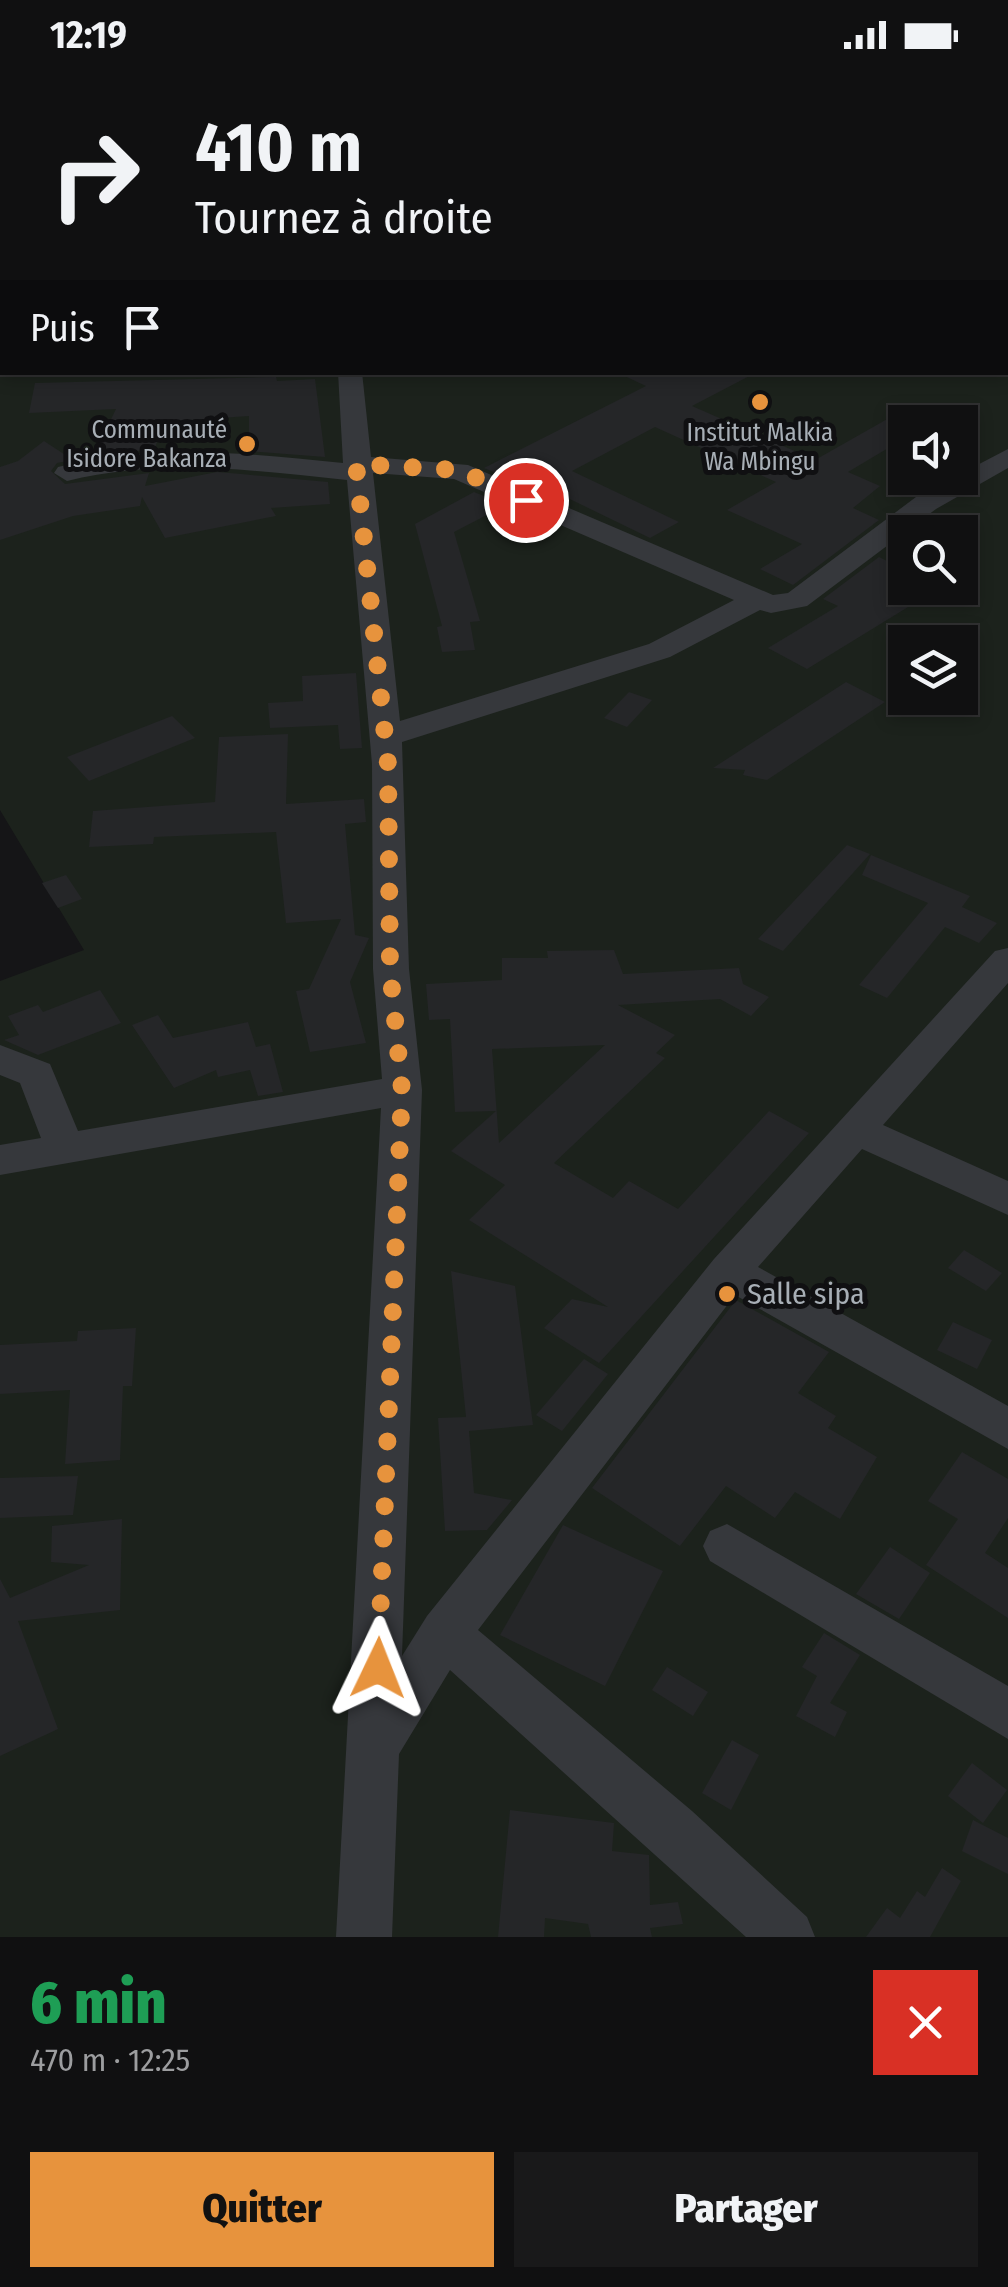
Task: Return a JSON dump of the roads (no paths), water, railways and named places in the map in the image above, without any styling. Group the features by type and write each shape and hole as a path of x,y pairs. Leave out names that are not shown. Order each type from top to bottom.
{"street":[{"path":"350,375 385,737 390,969 402,1090 364,1937"},
{"path":"68,473 152,456 222,455 357,468 459,470 755,600 784,604 797,600 926,503 1008,457"},
{"path":"385,737 490,700 662,653 700,636 755,600"},
{"path":"375,1745 445,1633 729,1270 853,1128 1004,971"},
{"path":"0,1059 36,1074 66,1148"},
{"path":"0,1160 402,1090"},
{"path":"853,1128 1008,1198"},
{"path":"729,1270 1008,1429"},
{"path":"727,1546 1008,1714"},
{"path":"445,1633 673,1830 787,1937"}],"place":[{"name":"Institut Malkia Wa Mbingu","path":"760,402"},
{"name":"Communauté Isidore Bakanza","path":"247,444"},
{"name":"Salle sipa","path":"727,1294"}]}
